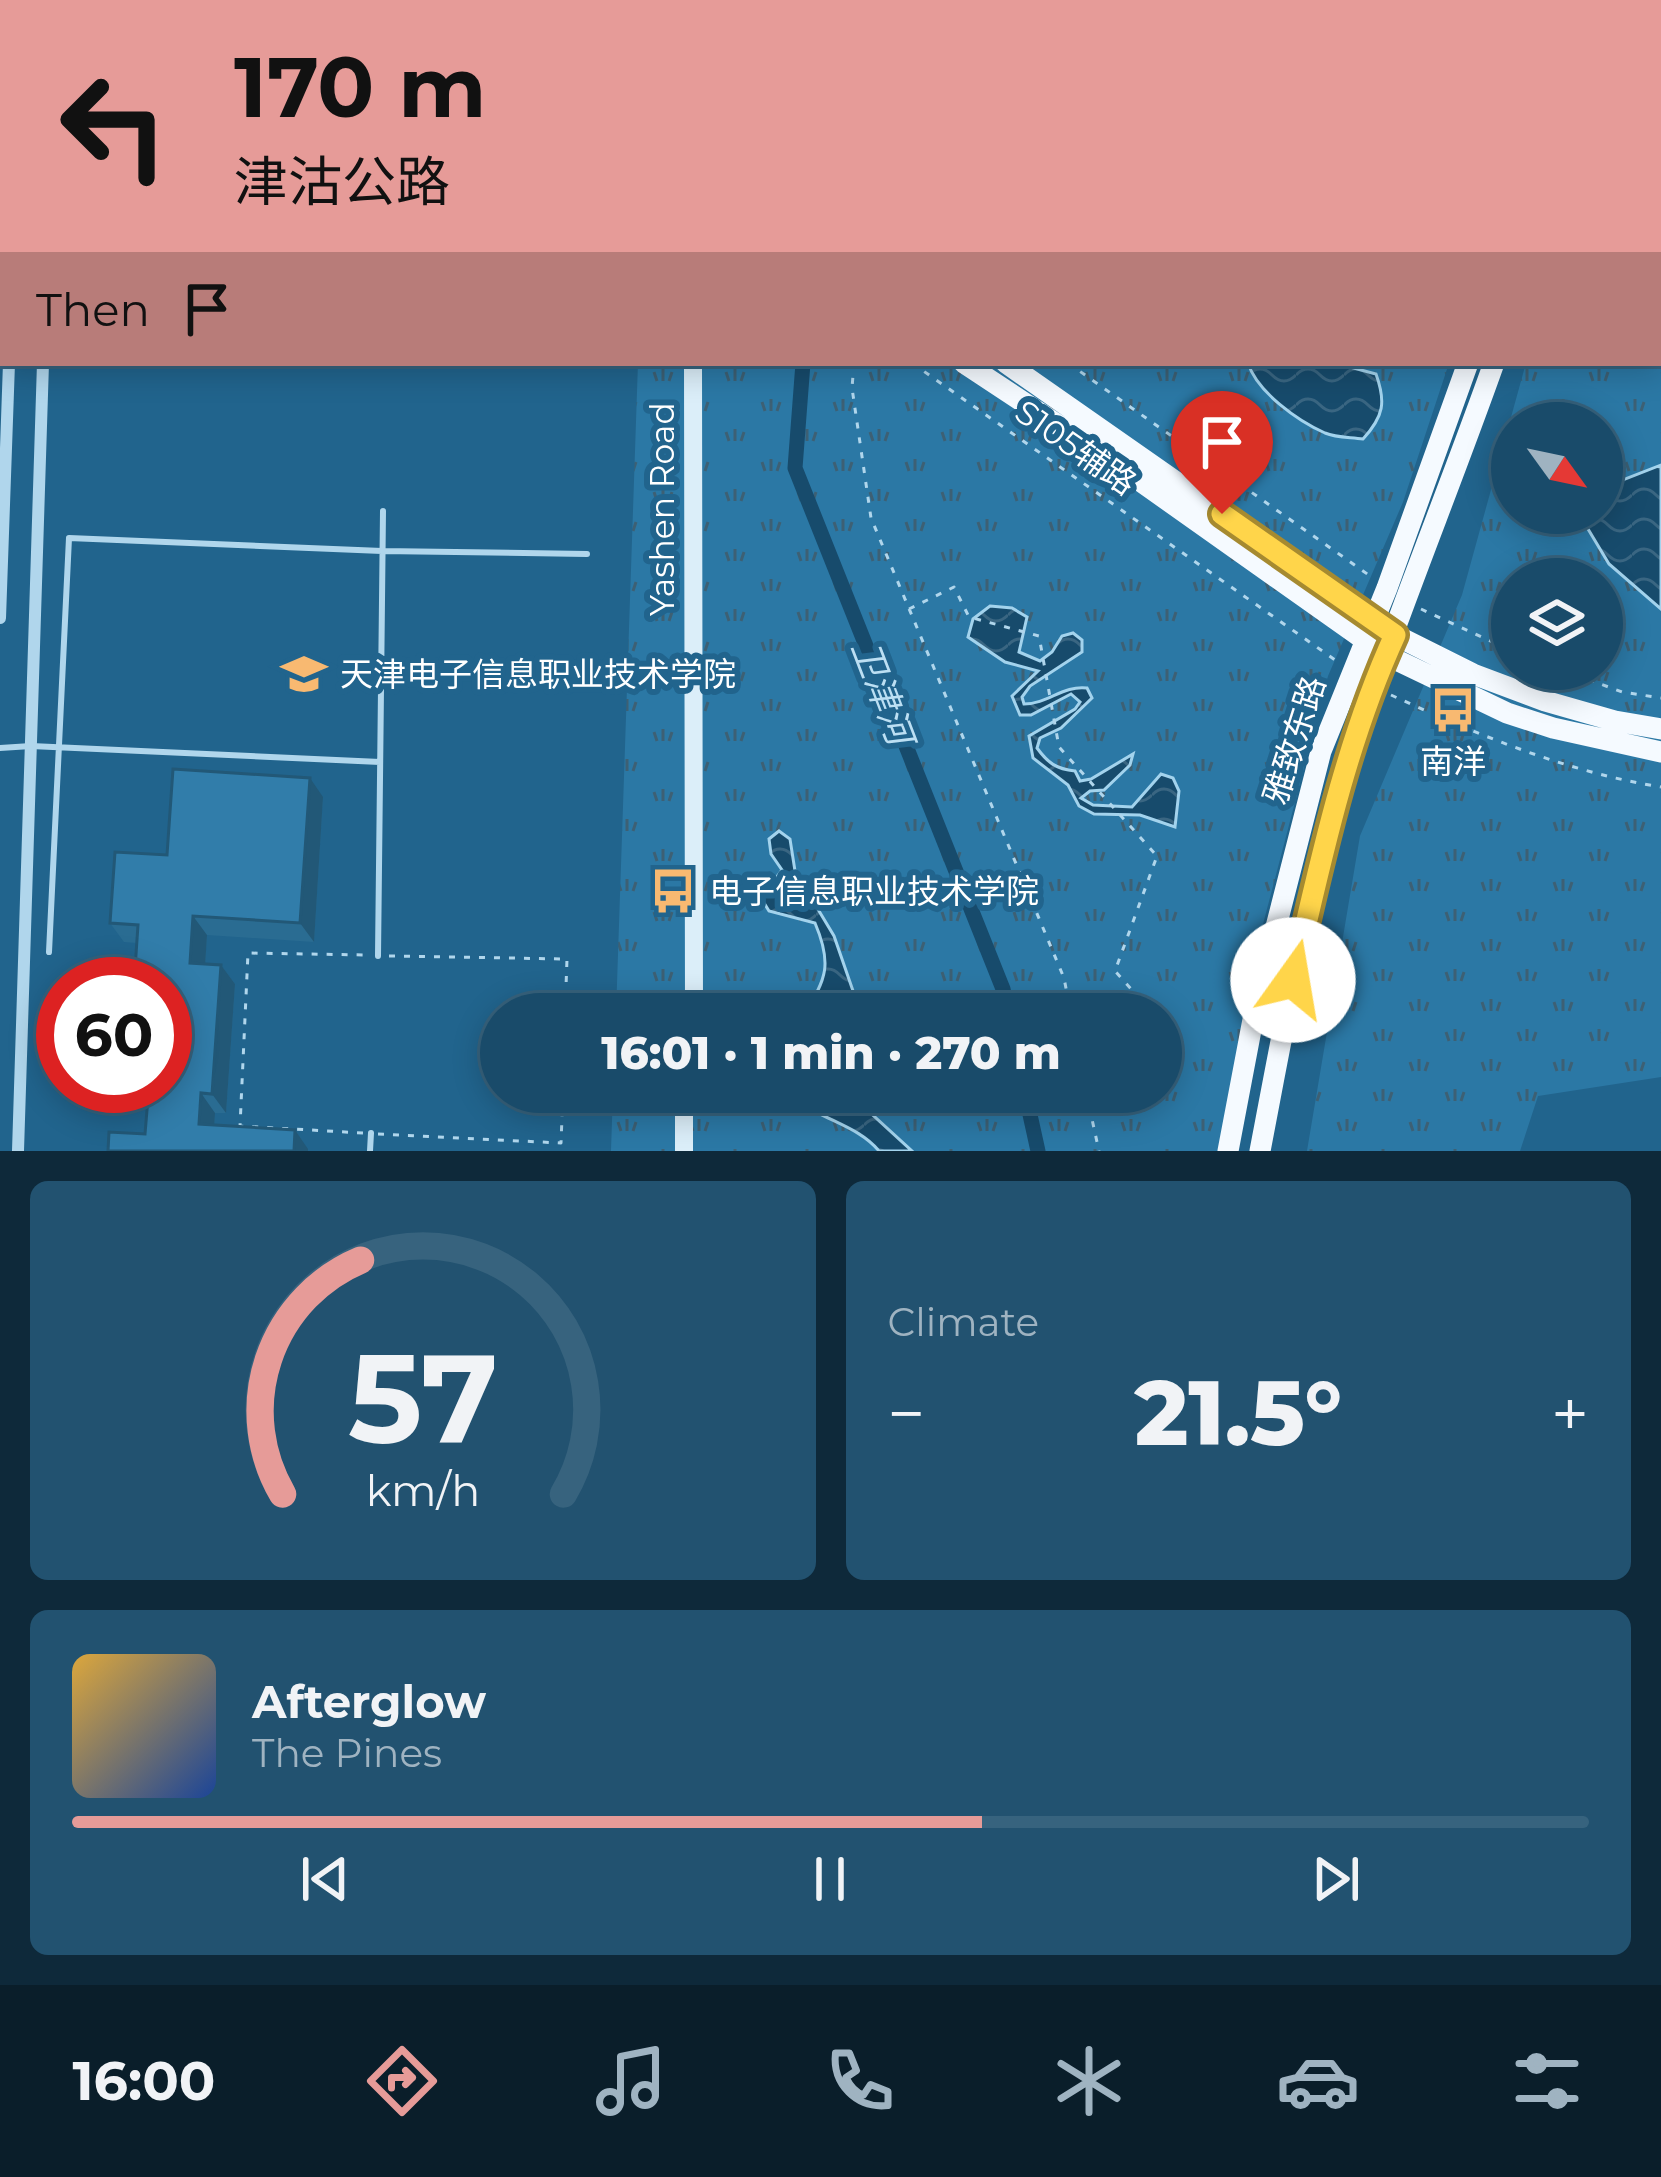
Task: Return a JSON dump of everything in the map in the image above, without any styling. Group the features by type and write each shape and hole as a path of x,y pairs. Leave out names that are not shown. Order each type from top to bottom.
{"main road":[{"path":"969,366 1368,632 1507,712 1570,733 1661,752"},
{"path":"1010,366 1368,632"},
{"name":"雅致东路","path":"1228,1151 1255,1009 1322,751 1467,366"},
{"name":"雅致东路","path":"1260,1151 1319,868 1373,687 1493,366"},
{"path":"1390,645 1545,701 1661,729"}],"street":[{"path":"0,618 10,366"},
{"path":"18,1151 43,366"},
{"name":"Yashen Road","path":"684,993 688,366"},
{"name":"Yashen Road","path":"688,366 694,993"},
{"path":"684,1113 684,1151"},
{"path":"694,1113 694,1151"}],"lane":[{"path":"378,956 383,511"},
{"path":"49,952 69,538 586,554"},
{"path":"0,748 380,762"},
{"path":"370,1151 371,1133"}],"path":[{"path":"854,366 852,388 871,518 1067,993"},
{"name":"S105辅路","path":"916,366 1351,671"},
{"name":"S105辅路","path":"1072,366 1387,588"},
{"path":"909,609 954,587 968,617 1039,636 1059,747 1156,856 1115,971 1135,993"},
{"path":"1408,602 1491,641"},
{"path":"1373,687 1451,723 1599,777 1661,788"},
{"path":"1617,690 1661,698"},
{"path":"562,1113 561,1143 240,1126 248,953 567,959 566,993"},
{"path":"1091,1113 1099,1151"}],"green space":[{"path":"638,366 1448,366 1403,502 1328,676 1257,947 1223,1151 611,1151 612,1113 1182,1113 1182,993 617,993"},
{"path":"1525,366 1661,366 1661,1077 1538,1096 1520,1151 1307,1151 1360,836 1462,595 1491,490 1491,534 1623,534 1623,402 1515,402"}],"water":[{"path":"1249,366 1346,366 1376,374 1382,401 1379,416 1363,439 1325,433 1280,404"},
{"path":"1661,465 1661,609 1623,576 1623,558 1605,558 1591,534 1623,534 1623,480"},
{"path":"990,606 1012,608 1027,617 1019,652 1040,661 1062,636 1073,633 1082,640 1082,652 1030,686 1022,697 1024,704 1033,703 1087,688 1092,698 1061,728 1040,738 1037,748 1041,753 1058,767 1075,771 1080,781 1133,754 1130,765 1104,790 1090,791 1081,798 1093,805 1132,807 1161,774 1173,778 1179,791 1175,827 1140,815 1094,814 1079,806 1068,785 1033,758 1029,736 1080,702 1071,694 1031,715 1020,715 1012,696 1038,671 1005,662 968,637 973,619"},
{"path":"779,831 790,839 795,871 834,936 854,993 817,993 825,960 815,923 769,911 761,898 782,870 771,854 769,839"},
{"path":"819,1113 871,1113 912,1151 879,1151 858,1133"}],"building":[{"path":"173,769 310,778 300,923 193,916 190,957 136,957 138,925 110,923 115,852 167,855"},
{"path":"192,963 221,965 212,1094 201,1093 199,1124 295,1130 294,1151 108,1151 109,1132 145,1134 147,1113 192,1113"}],"waterway":[{"name":"卫津河","path":"803,366 795,468 1004,993"},
{"name":"卫津河","path":"1030,1113 1038,1151"}],"place":[{"name":"天津电子信息职业技术学院","path":"304,674"},
{"name":"南洋","path":"1453,710"},
{"name":"电子信息职业技术学院","path":"673,891"}],"route":[{"path":"1222,514 1395,635 1338,797 1293,980"}]}
